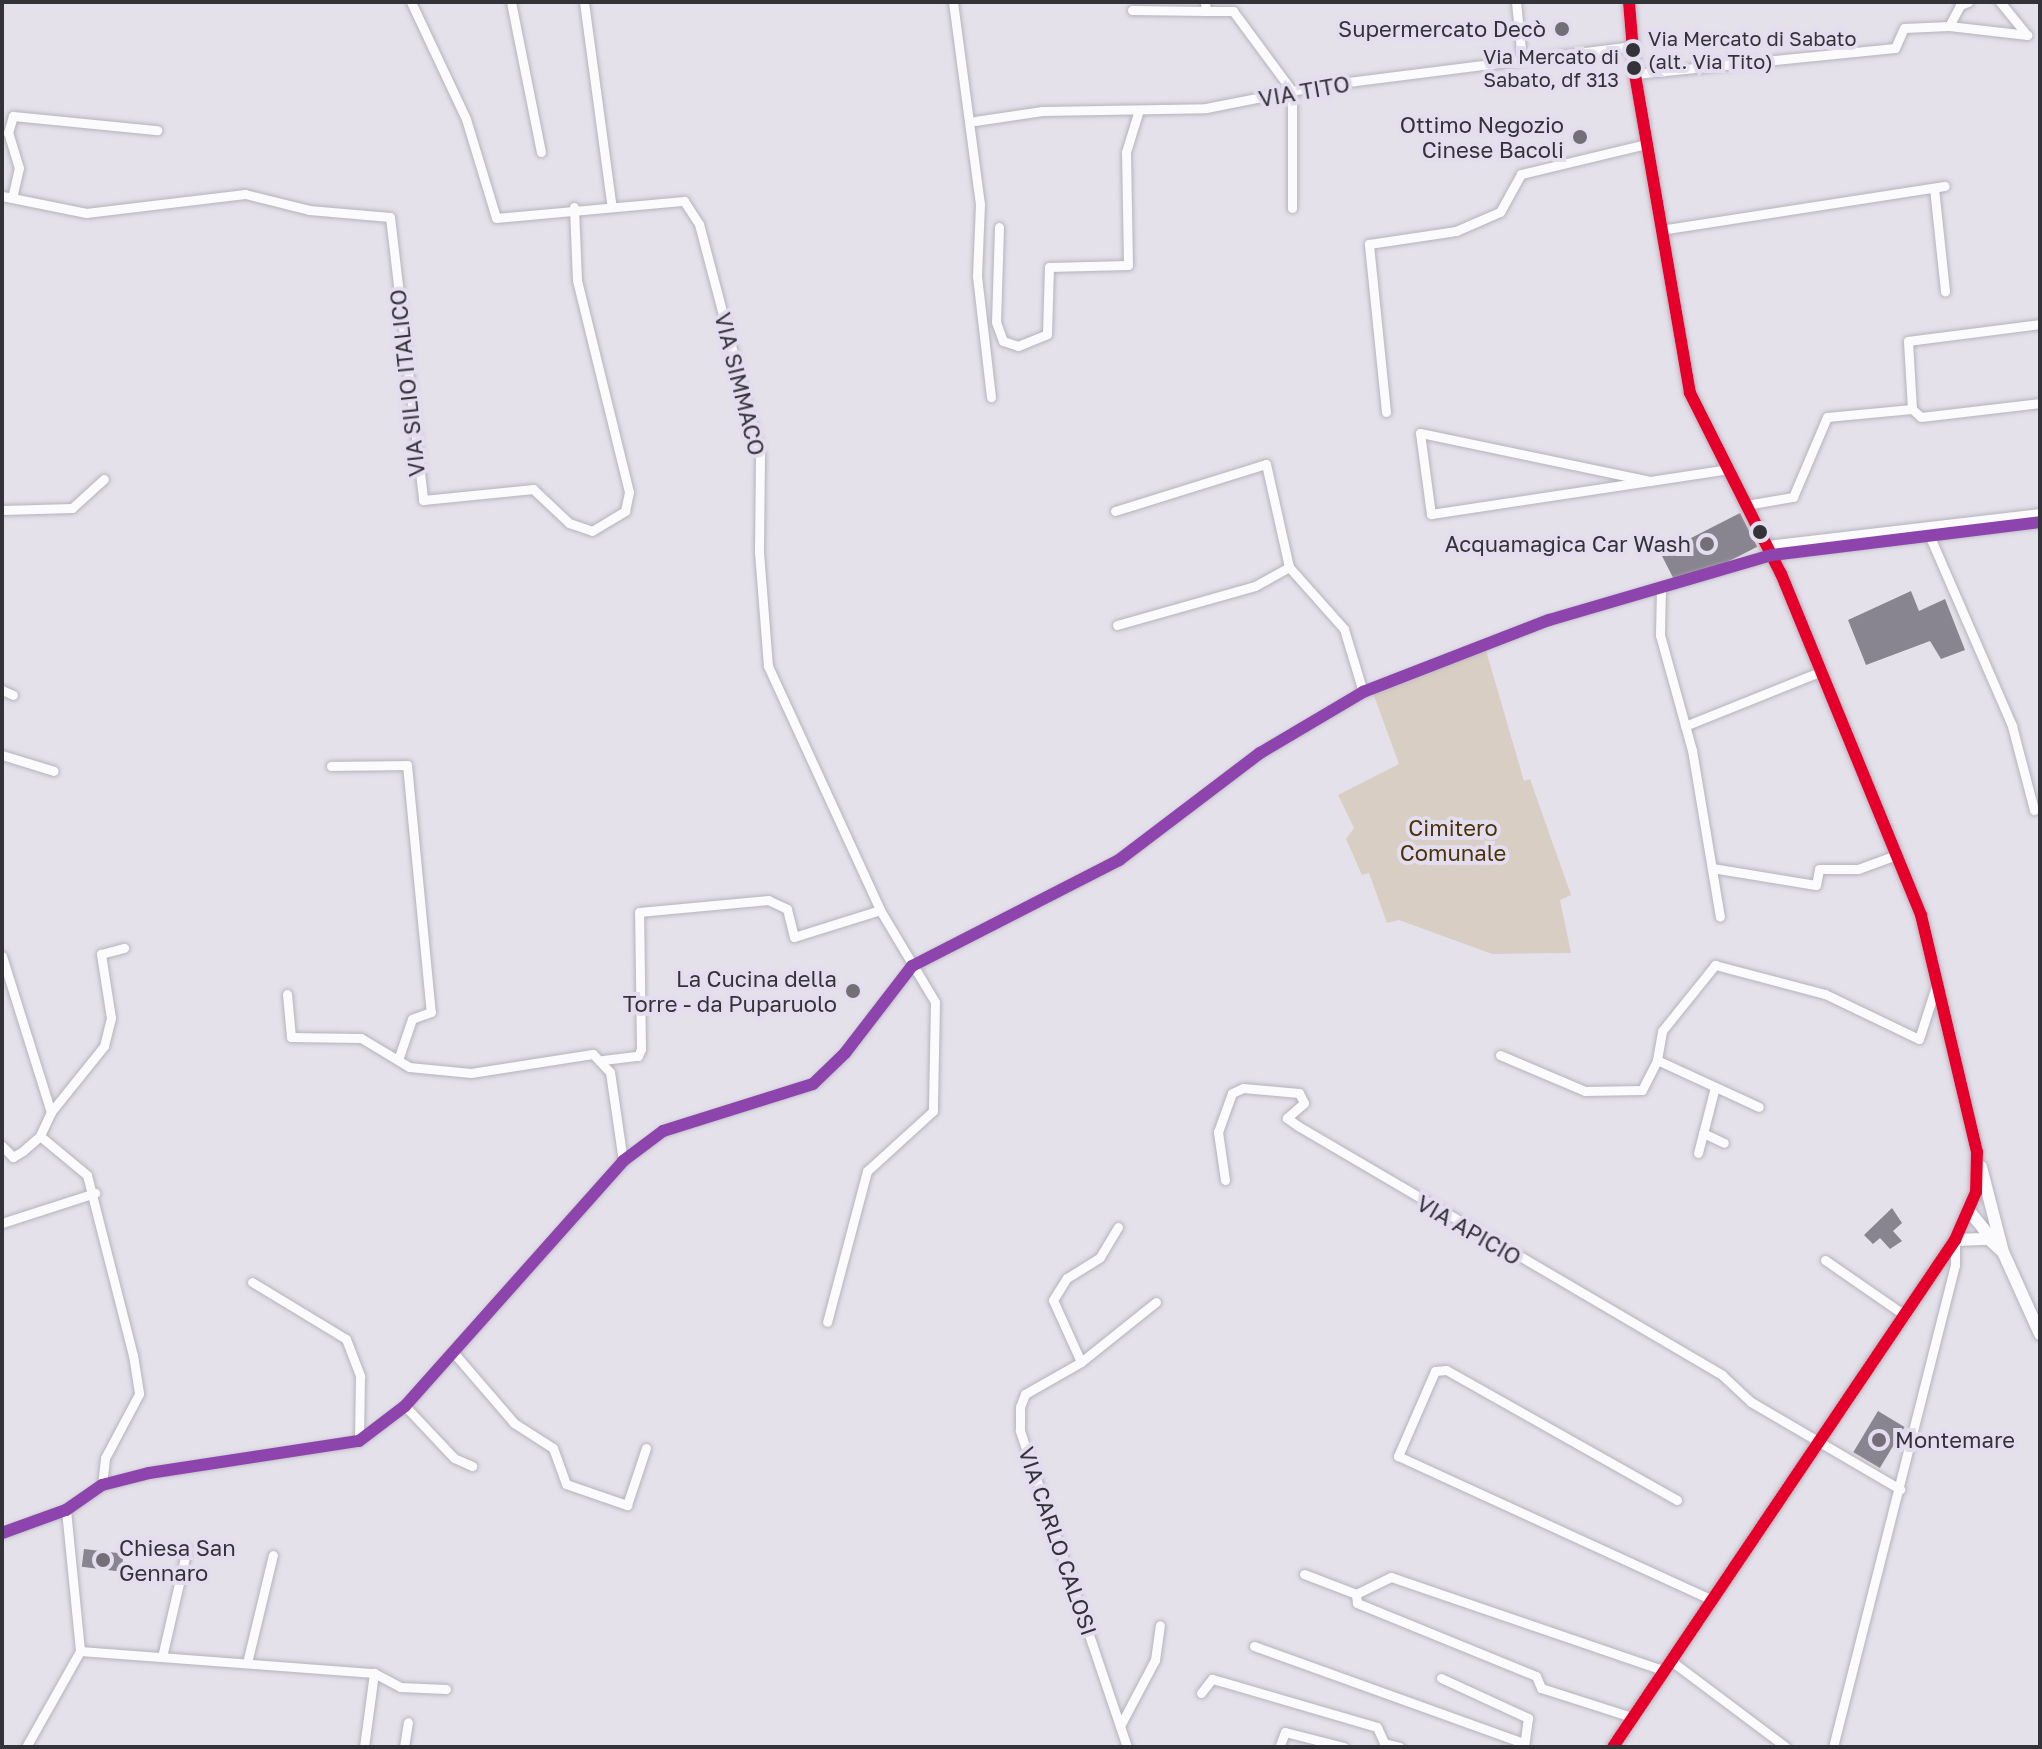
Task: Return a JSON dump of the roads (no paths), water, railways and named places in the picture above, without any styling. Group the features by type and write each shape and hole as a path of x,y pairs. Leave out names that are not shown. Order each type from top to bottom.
{"street":[{"name":"VIA SIMMACO","path":"411,2 466,119 490,213 496,218 611,203 684,201 693,208 760,455 758,539 768,666 880,910 935,1002 933,1111 867,1171 827,1322"},
{"path":"511,2 541,152"},
{"path":"584,2 611,203"},
{"path":"953,2 980,204 977,276 991,397"},
{"path":"1516,2 1522,59"},
{"path":"1629,2 1635,74 1690,393 1769,550 1822,671 1921,915 1995,1225 2003,1252 2040,1334"},
{"path":"1949,26 1960,5 1968,2"},
{"path":"1635,74 1895,48 1904,28 1949,26 2027,35 2000,2"},
{"path":"1132,10 1205,7 1233,11 1292,91 1292,208"},
{"name":"VIA TITO","path":"975,121 1042,111 1138,113 1206,108 1292,91 1632,46"},
{"path":"999,227 996,322 1003,341 1018,346 1047,334 1049,267 1128,265 1126,152 1138,113"},
{"path":"7,197 19,168 8,133 13,116 157,130"},
{"path":"1386,412 1369,244 1456,231 1500,212 1521,174 1646,144"},
{"path":"1660,230 1939,187 1945,291"},
{"name":"VIA SILIO ITALICO","path":"7,197 86,213 245,194 309,210 390,217 423,500 533,489 569,523 592,531 625,511 629,492 577,280 574,207"},
{"path":"2040,324 1908,341 1912,409 1921,417 2040,403"},
{"path":"1746,505 1793,497 1827,417 1912,409"},
{"path":"1650,481 1420,433 1431,514 1650,481 1729,469"},
{"path":"1115,511 1266,464 1289,567 1344,629 1363,692"},
{"path":"2,510 72,508 104,479"},
{"path":"2,1533 66,1510 102,1485 359,1441 405,1406 623,1161 663,1131 813,1084 912,966 1119,860 1260,753 1363,692 1493,639 1769,550 2040,513"},
{"path":"1769,550 1930,537 2040,522"},
{"path":"1930,537 2012,726 2034,810"},
{"path":"1117,625 1255,586 1289,567"},
{"path":"1661,587 1660,635 1685,726 1720,917"},
{"path":"1685,726 1822,671"},
{"path":"2,690 13,695"},
{"path":"2,755 54,771"},
{"path":"331,766 407,765 431,1012 412,1019 398,1060"},
{"path":"1712,868 1816,885 1819,869 1858,869 1896,855"},
{"path":"287,994 291,1037 361,1038 409,1067 471,1073 576,1052 603,1060 638,1056 641,1049 639,912 768,900 787,909 794,937 880,910"},
{"path":"2,1146 13,1157 40,1136 51,1112 104,1046 111,1018 101,954 124,948"},
{"path":"2,956 51,1112"},
{"path":"1500,1055 1585,1091 1642,1090 1657,1060 1662,1031 1715,965 1825,994 1919,1039 1937,983"},
{"path":"603,1060 623,1161"},
{"path":"1657,1060 1759,1107"},
{"path":"1698,1153 1715,1087"},
{"name":"VIA APICIO","path":"1225,1180 1218,1132 1232,1093 1243,1088 1299,1093 1304,1103 1287,1118 1298,1126 1722,1375 1751,1402 1823,1441"},
{"path":"1703,1133 1724,1143"},
{"path":"40,1136 68,1154 95,1193 139,1394 105,1458 102,1485"},
{"path":"1613,1747 1710,1599 1823,1441 1955,1240 1970,1212 1976,1192 1977,1152"},
{"path":"2,1223 95,1193"},
{"path":"1970,1212 1979,1210 1995,1225"},
{"path":"1970,1212 2003,1252"},
{"path":"1081,1362 1053,1300 1067,1278 1100,1257 1118,1227"},
{"path":"1955,1240 1989,1239 2003,1252"},
{"path":"1833,1747 1955,1265 1955,1240"},
{"path":"1825,1260 1906,1316"},
{"path":"252,1282 346,1339 360,1376 359,1441"},
{"name":"VIA CARLO CALOSI","path":"1127,1747 1020,1430 1025,1394 1081,1362 1156,1302"},
{"path":"453,1352 514,1423 553,1448 566,1484 627,1505 646,1448"},
{"path":"1677,1500 1446,1370 1435,1371 1398,1456 1710,1599"},
{"path":"405,1406 454,1458 472,1466"},
{"path":"1823,1441 1900,1489"},
{"path":"26,1747 80,1651 66,1510"},
{"path":"162,1657 187,1549"},
{"path":"247,1663 273,1555"},
{"path":"1304,1574 1356,1594 1391,1577 1666,1665 1786,1747"},
{"path":"1356,1594 1357,1603 1536,1676 1541,1688 1632,1717"},
{"path":"1120,1726 1155,1660 1160,1625"},
{"path":"1254,1646 1524,1745 1528,1718 1441,1678"},
{"path":"80,1651 374,1673 400,1687 446,1689"},
{"path":"364,1747 374,1673"},
{"path":"1201,1693 1212,1679 1223,1682 1377,1727 1384,1743 1398,1747"},
{"path":"404,1747 408,1722"},
{"path":"1280,1745 1285,1732 1344,1747"}],"place":[{"name":"Supermercato Decò","path":"1562,29"},
{"name":"Via Mercato di Sabato (alt. Via Tito)","path":"1633,50"},
{"name":"Via Mercato di Sabato, df 313","path":"1634,68"},
{"name":"Ottimo Negozio Cinese Bacoli","path":"1580,137"},
{"name":"Acquamagica Car Wash","path":"1707,544"},
{"name":"La Cucina della Torre - da Puparuolo","path":"853,991"},
{"name":"Montemare","path":"1879,1440"},
{"name":"Chiesa San Gennaro","path":"103,1560"}],"park label":[{"name":"Cimitero Comunale","path":"1453,840"}]}
